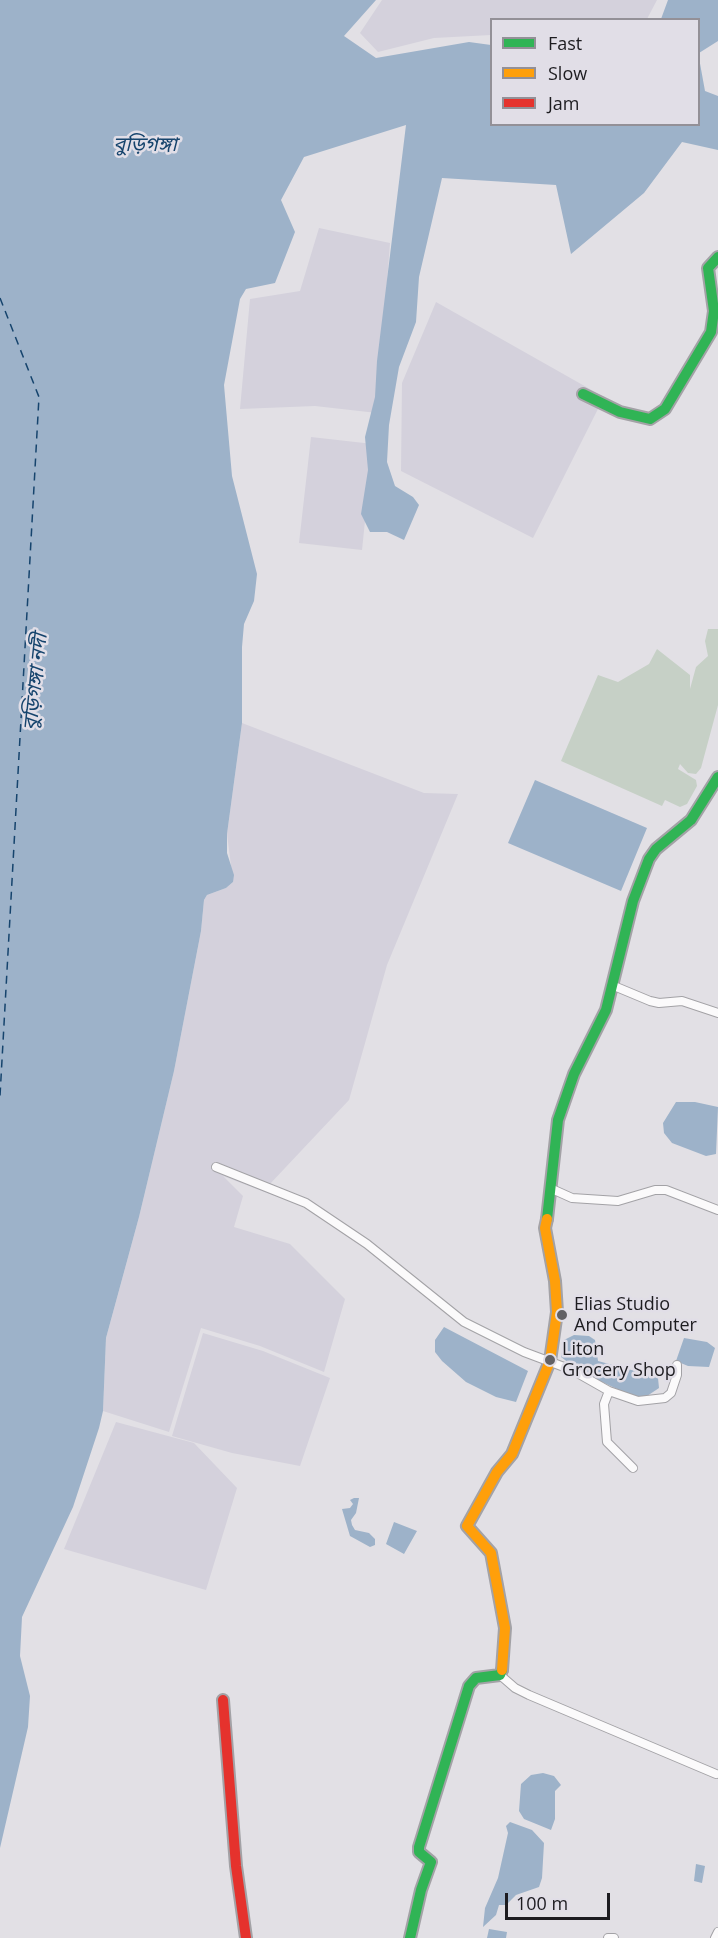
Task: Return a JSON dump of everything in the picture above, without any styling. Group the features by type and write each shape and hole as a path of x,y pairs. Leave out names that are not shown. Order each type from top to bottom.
{"street":[{"path":"583,394 620,412 650,419 665,409 711,332 714,305 708,268 718,257"},
{"path":"500,1675 506,1653 506,1638 495,1571 491,1553 467,1526 497,1472 512,1454 550,1360 557,1312 555,1281 545,1228 552,1189 558,1120 574,1074 600,1025 614,986 633,902 649,859 656,849 691,820 718,777"},
{"path":"614,986 639,998 659,1003 682,1001 718,1013"},
{"path":"216,1167 306,1203 399,1268 465,1322 524,1352 550,1360 609,1391 638,1401 665,1398 671,1393 677,1375 677,1365"},
{"path":"552,1189 572,1198 618,1201 634,1199 655,1190 666,1190 718,1210"},
{"path":"609,1391 604,1404 607,1442 633,1468"},
{"path":"410,1938 418,1898 431,1862 419,1852 419,1847 470,1686 476,1678 500,1675 515,1688 529,1695 716,1774"},
{"path":"223,1700 236,1866 246,1938"},
{"path":"715,1938 718,1932"},
{"path":"608,1938 614,1938"}],"shaded area":[{"path":"382,0 657,0 648,18 490,18 490,35 434,38 378,52 360,33"},
{"path":"319,228 390,243 377,413 315,406 240,409 250,299 300,291"},
{"path":"436,302 604,397 533,538 401,471 402,383"},
{"path":"311,437 373,444 362,550 299,543"},
{"path":"708,629 718,629 718,705 701,768 696,774 688,773 680,764 678,769 696,780 697,786 687,804 680,807 665,800 662,806 561,761 598,675 618,682 649,664 657,649 690,675 690,689 696,667 708,656 705,641"},
{"path":"242,723 424,793 458,794 387,965 349,1100 269,1185 314,1211 223,1176 243,1196 234,1227 290,1244 345,1299 324,1372 260,1346 201,1328 169,1432 103,1411 106,1338 139,1217 174,1071 201,931 204,900 207,895 226,888 233,882 227,834"},
{"path":"203,1333 263,1351 330,1378 300,1466 232,1453 172,1436"},
{"path":"116,1422 194,1443 237,1488 206,1590 64,1549"}],"water":[{"name":"বুড়িগঙ্গা","path":"0,0 376,0 344,36 376,58 469,42 490,45 490,126 700,126 700,64 705,91 718,96 718,150 682,142 644,193 571,254 556,185 442,178 419,277 416,322 399,367 389,425 387,462 395,486 413,497 419,505 404,540 387,532 370,532 361,514 368,470 365,437 375,397 377,361 406,125 304,157 281,200 295,232 275,283 246,289 240,299 224,385 232,476 257,574 254,601 244,624 242,723 227,834 227,853 234,875 233,882 226,888 207,895 204,900 201,931 174,1071 139,1217 106,1338 103,1411 99,1428 73,1507 22,1617 20,1656 30,1696 28,1727 0,1848"},
{"path":"668,0 718,0 718,41 700,52 700,18 661,18"},
{"path":"535,780 647,828 621,891 508,843"},
{"path":"676,1102 695,1102 718,1107 716,1154 706,1156 672,1143 664,1133 663,1123"},
{"path":"444,1327 528,1371 516,1402 496,1397 466,1382 442,1361 435,1352 435,1340"},
{"path":"574,1335 589,1336 595,1340 598,1361 658,1378 659,1388 644,1398 632,1396 581,1372 561,1357 564,1340"},
{"path":"684,1338 707,1342 715,1348 709,1367 688,1366 676,1361"},
{"path":"359,1498 356,1513 351,1520 352,1525 355,1530 369,1533 375,1539 375,1545 370,1547 350,1536 342,1509 350,1508 353,1504 350,1500"},
{"path":"394,1522 417,1531 404,1554 386,1544"},
{"path":"543,1773 554,1776 561,1785 555,1791 555,1819 551,1830 524,1819 519,1811 521,1784 531,1775"},
{"path":"510,1822 532,1830 544,1843 542,1878 539,1887 516,1895 506,1905 499,1905 496,1915 483,1927 485,1908 498,1878 508,1833 506,1826"},
{"path":"696,1864 705,1866 702,1883 694,1881"},
{"path":"489,1929 507,1932 506,1938 487,1938"}],"ferry route":[{"path":"0,298 39,397 0,1096"}],"traffic: fast":[{"path":"583,394 620,412 650,419 665,409 711,332 714,311 708,268 718,257"},
{"path":"547,1219 558,1120 574,1074 606,1010 633,901 649,859 656,849 691,820 718,777"},
{"path":"410,1938 421,1890 431,1862 419,1852 419,1847 469,1686 476,1678 500,1675 502,1670"}],"traffic: slow":[{"path":"502,1670 505,1628 491,1553 467,1526 497,1472 512,1454 550,1361 557,1312 555,1281 545,1228 547,1219"}],"traffic: jam":[{"path":"223,1700 236,1866 246,1938"}],"place":[{"name":"Elias Studio And Computer","path":"562,1315"},
{"name":"Liton Grocery Shop","path":"550,1360"}],"water label":[{"name":"বুড়িগঙ্গা নদী","path":"36,682"}]}
